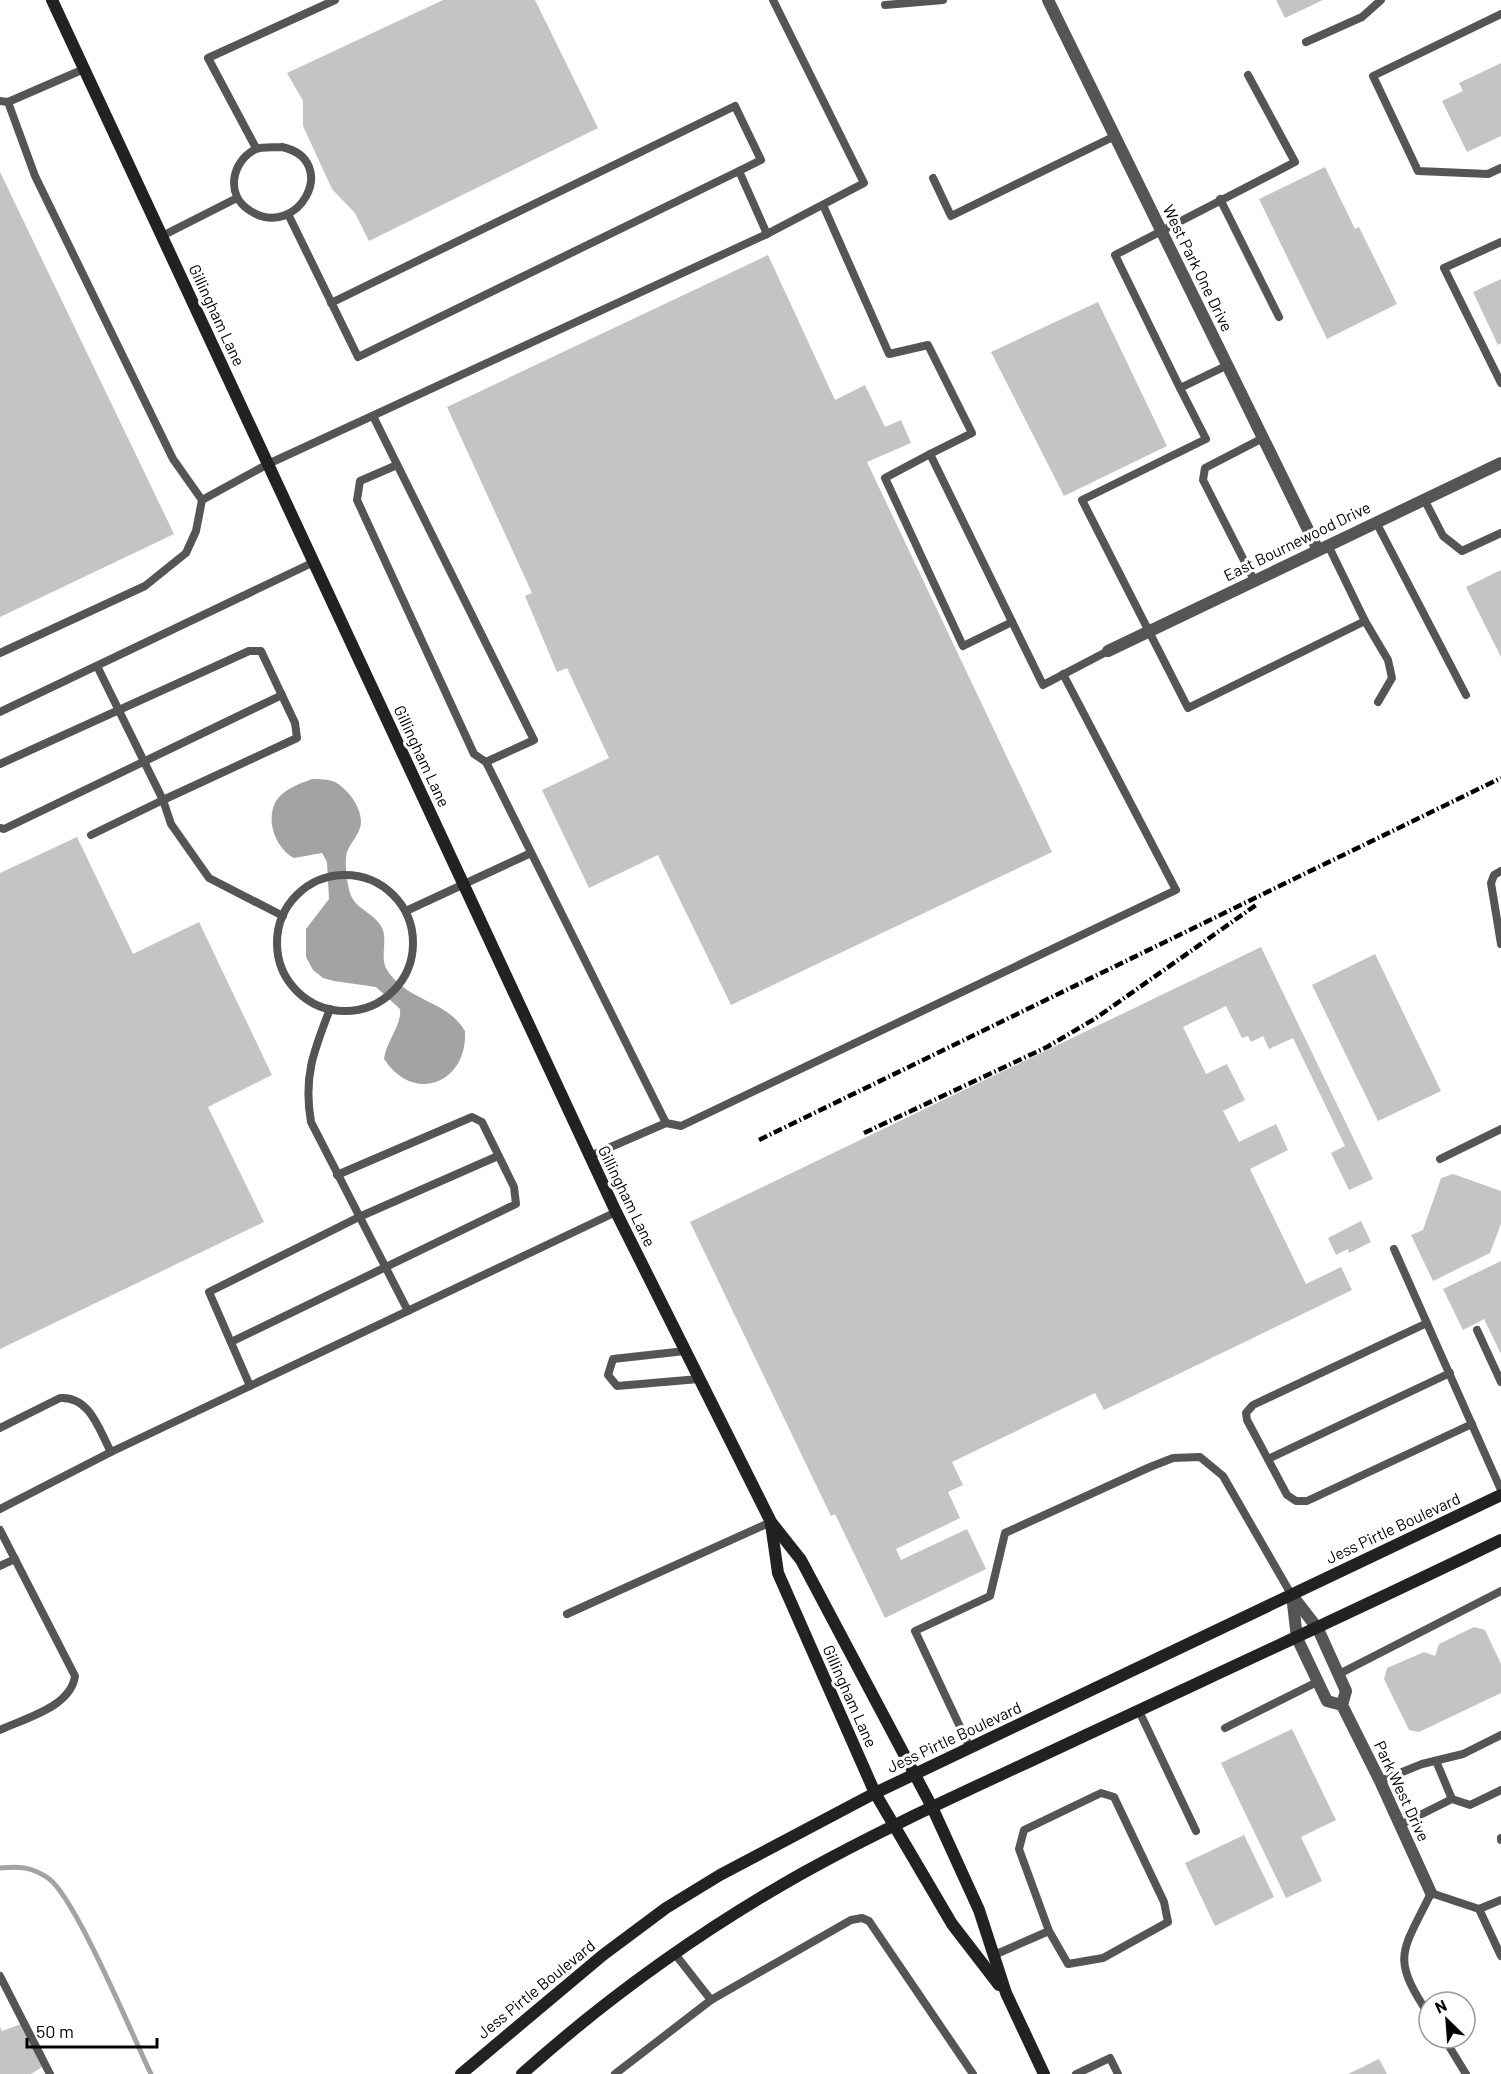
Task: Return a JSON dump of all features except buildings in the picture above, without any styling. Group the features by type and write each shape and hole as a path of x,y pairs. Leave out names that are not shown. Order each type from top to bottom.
{"street":[{"name":"Gillingham Lane","path":"52,0 616,1212 771,1522 801,1560 932,1807 979,1910 1006,1993 1044,2074"},
{"name":"West Park One Drive","path":"1048,0 1263,438 1323,547"},
{"name":"East Bournewood Drive","path":"1108,651 1501,463"},
{"name":"Jess Pirtle Boulevard","path":"461,2074 539,2006 666,1908 720,1875 914,1774 1501,1495"},
{"name":"Gillingham Lane","path":"771,1522 778,1573 875,1793 952,1924 1006,1993"},
{"path":"522,2074 621,1993 675,1954 781,1886 894,1825 1318,1629 1501,1540"},
{"name":"Park West Drive","path":"1292,1594 1318,1629 1339,1674 1346,1691 1342,1705 1380,1781 1431,1893"},
{"name":"Park West Drive","path":"1292,1594 1297,1638 1327,1701 1342,1705"}],"lane":[{"path":"256,148 208,58 335,0"},
{"path":"202,500 268,464 767,234 864,183 773,0"},
{"path":"885,5 943,0"},
{"path":"1306,42 1362,17 1381,0"},
{"path":"1501,14 1373,76 1418,171 1488,174 1501,168"},
{"path":"0,653 146,586 186,553 196,531 202,500 173,459 35,176 4,102 84,69"},
{"path":"1248,75 1295,162 1114,255 1206,439 1082,500 1147,632 1188,708 1365,621"},
{"path":"288,214 331,303 358,357 761,160 735,106 331,303"},
{"path":"933,178 951,216 1115,136"},
{"path":"282,147 298,150 307,162 311,177 302,205 279,219 258,216 237,198 233,182 236,167 256,148 282,147"},
{"path":"739,171 767,234"},
{"path":"162,236 237,198"},
{"path":"1220,199 1279,317"},
{"path":"823,205 890,354 928,345 972,433 885,478 963,646 1012,622"},
{"path":"1501,242 1444,268 1501,383"},
{"path":"1180,388 1228,365"},
{"path":"373,416 534,740 486,762"},
{"path":"1254,580 1203,480 1205,468 1263,438"},
{"path":"930,454 1043,685 1108,651"},
{"path":"397,465 360,481 357,500 474,754 486,762 666,1123"},
{"path":"1425,499 1443,536 1462,551 1501,533"},
{"path":"1376,522 1466,695"},
{"path":"1323,547 1388,660 1392,678 1378,702"},
{"path":"0,712 314,562"},
{"path":"0,764 118,708 249,651 261,651 295,723 297,738 91,835"},
{"path":"97,666 163,800 171,824 209,878 283,916"},
{"path":"590,1156 666,1123 681,1126 1176,890 1064,674"},
{"path":"0,828 4,829 282,694"},
{"path":"406,911 531,853"},
{"path":"1501,871 1494,874 1491,884 1501,944"},
{"path":"354,876 375,882 393,894 406,911 413,934 412,957 404,978 380,1001 369,1007 346,1011 330,1009 302,996 287,979 279,959 277,937 283,916 295,897 322,880 354,876"},
{"path":"330,1009 313,1052 306,1096 311,1122 408,1311"},
{"path":"231,1342 516,1203 514,1188 482,1122 472,1118 337,1175"},
{"path":"1440,1159 1501,1129"},
{"path":"250,1386 210,1292 359,1216 498,1156"},
{"path":"0,1509 111,1452 616,1212"},
{"path":"1394,1249 1501,1490"},
{"path":"1427,1323 1253,1406 1246,1413 1247,1420 1287,1495 1296,1501 1307,1501 1472,1424"},
{"path":"1478,1330 1501,1382"},
{"path":"685,1351 613,1359 608,1375 617,1386 699,1378"},
{"path":"1268,1459 1450,1373"},
{"path":"0,1428 60,1398 70,1397 79,1400 88,1408 111,1452"},
{"path":"970,1748 915,1631 990,1596 1005,1533 1173,1458 1200,1457 1223,1476 1292,1594"},
{"path":"567,1614 771,1522"},
{"path":"0,1530 75,1676 74,1688 64,1699 0,1730"},
{"path":"0,1566 15,1559"},
{"path":"1339,1674 1501,1591"},
{"path":"1225,1728 1317,1682"},
{"path":"1139,1710 1196,1830"},
{"path":"1380,1781 1463,1754 1501,1735"},
{"path":"1436,1761 1452,1799"},
{"path":"1400,1825 1452,1799 1470,1805 1501,1790"},
{"path":"1101,1793 1114,1797 1164,1902 1168,1922 1103,1958 1068,1964 1049,1931 1018,1849 1024,1830 1101,1793"},
{"path":"1417,1997 1405,1974 1404,1948 1431,1893 1479,1909 1501,1900"},
{"path":"1479,1909 1501,1956"},
{"path":"615,2074 711,2000 851,1920 862,1918 869,1921 973,2074"},
{"path":"994,1955 1049,1931"},
{"path":"675,1954 711,2000"},
{"path":"0,1976 50,2074"},
{"path":"1451,2050 1466,2074"},
{"path":"1076,2074 1110,2058 1118,2074"}],"shaded area":[{"path":"312,779 329,780 340,785 349,794 359,811 360,827 346,856 348,883 352,898 381,926 387,970 406,989 448,1013 465,1031 464,1049 458,1064 449,1075 437,1082 424,1084 410,1081 396,1073 384,1059 399,1021 400,1009 376,987 323,978 313,970 306,957 306,929 329,899 327,862 322,853 294,858 288,854 277,841 272,817 276,801 283,793"}],"waterway":[{"path":"0,1868 31,1869 48,1878 59,1890 88,1938 151,2074"}],"railway":[{"path":"759,1140 1501,778"},
{"path":"864,1133 1047,1047 1096,1018 1256,905"}]}
